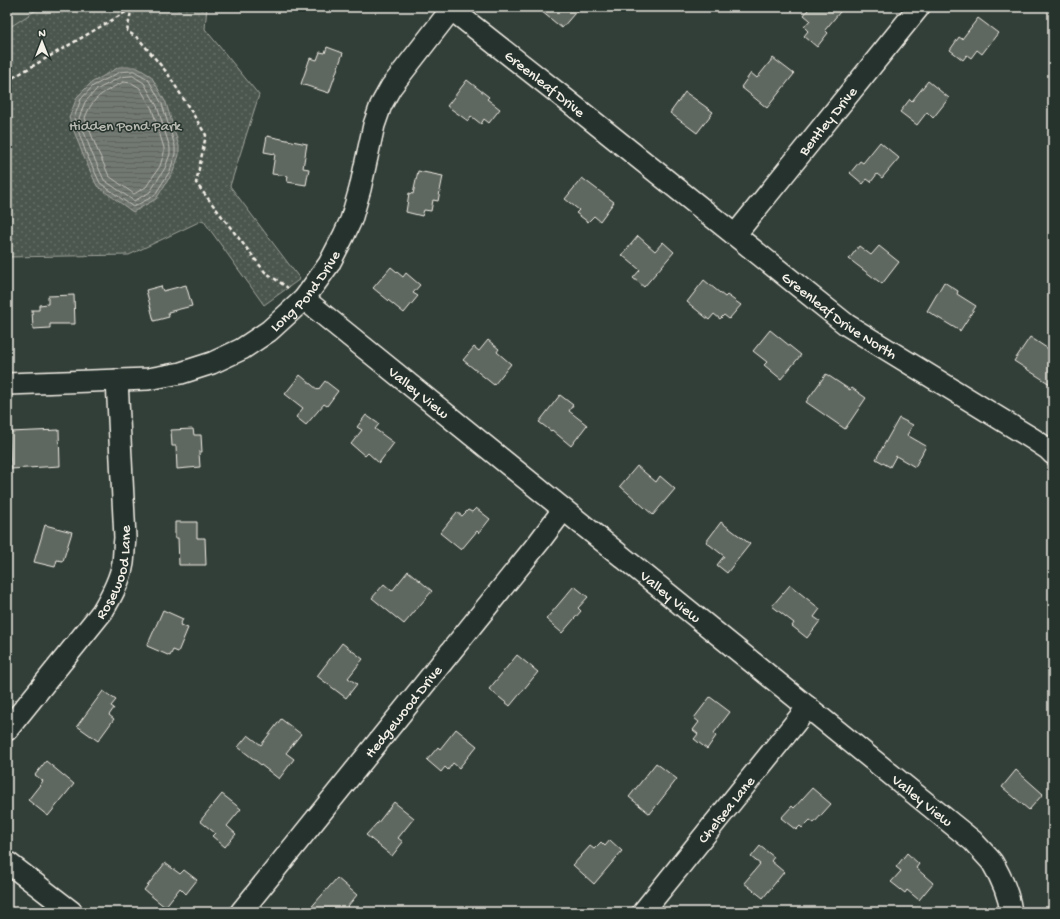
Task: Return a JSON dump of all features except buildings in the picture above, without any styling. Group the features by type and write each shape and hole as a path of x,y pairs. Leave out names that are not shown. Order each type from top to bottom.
{"street":[{"name":"Bentley Drive","path":"735,235 919,7"},
{"name":"Long Pond Drive","path":"7,384 148,379 181,373 212,363 242,349 269,331 304,299 330,264 351,220 360,189 374,125 381,105 391,87 452,8"},
{"name":"Greenleaf Drive","path":"452,8 639,158"},
{"name":"Greenleaf Drive North","path":"639,158 847,325 1033,439 1053,454"},
{"name":"Valley View","path":"304,299 974,841 991,862 1001,879 1011,912"},
{"name":"Rosewood Lane","path":"7,730 102,612 115,588 123,563 125,538 117,380"},
{"name":"Hedgewood Drive","path":"241,912 564,510"},
{"name":"Chelsea Lane","path":"643,912 808,707"},
{"path":"7,862 72,912"}],"path":[{"path":"7,81 132,8"},
{"path":"132,8 127,31 139,39 168,74 206,135 196,183 265,272 304,299"}],"green space":[{"name":"Hidden Pond Park","path":"7,7 207,7 205,29 259,95 230,186 300,279 264,305 203,220 129,255 7,257"},
{"path":"7,7 41,7 7,29"}],"water":[{"path":"119,67 136,67 151,76 166,103 179,146 179,155 173,172 156,199 133,212 97,186 69,118 77,97 91,83"}]}
